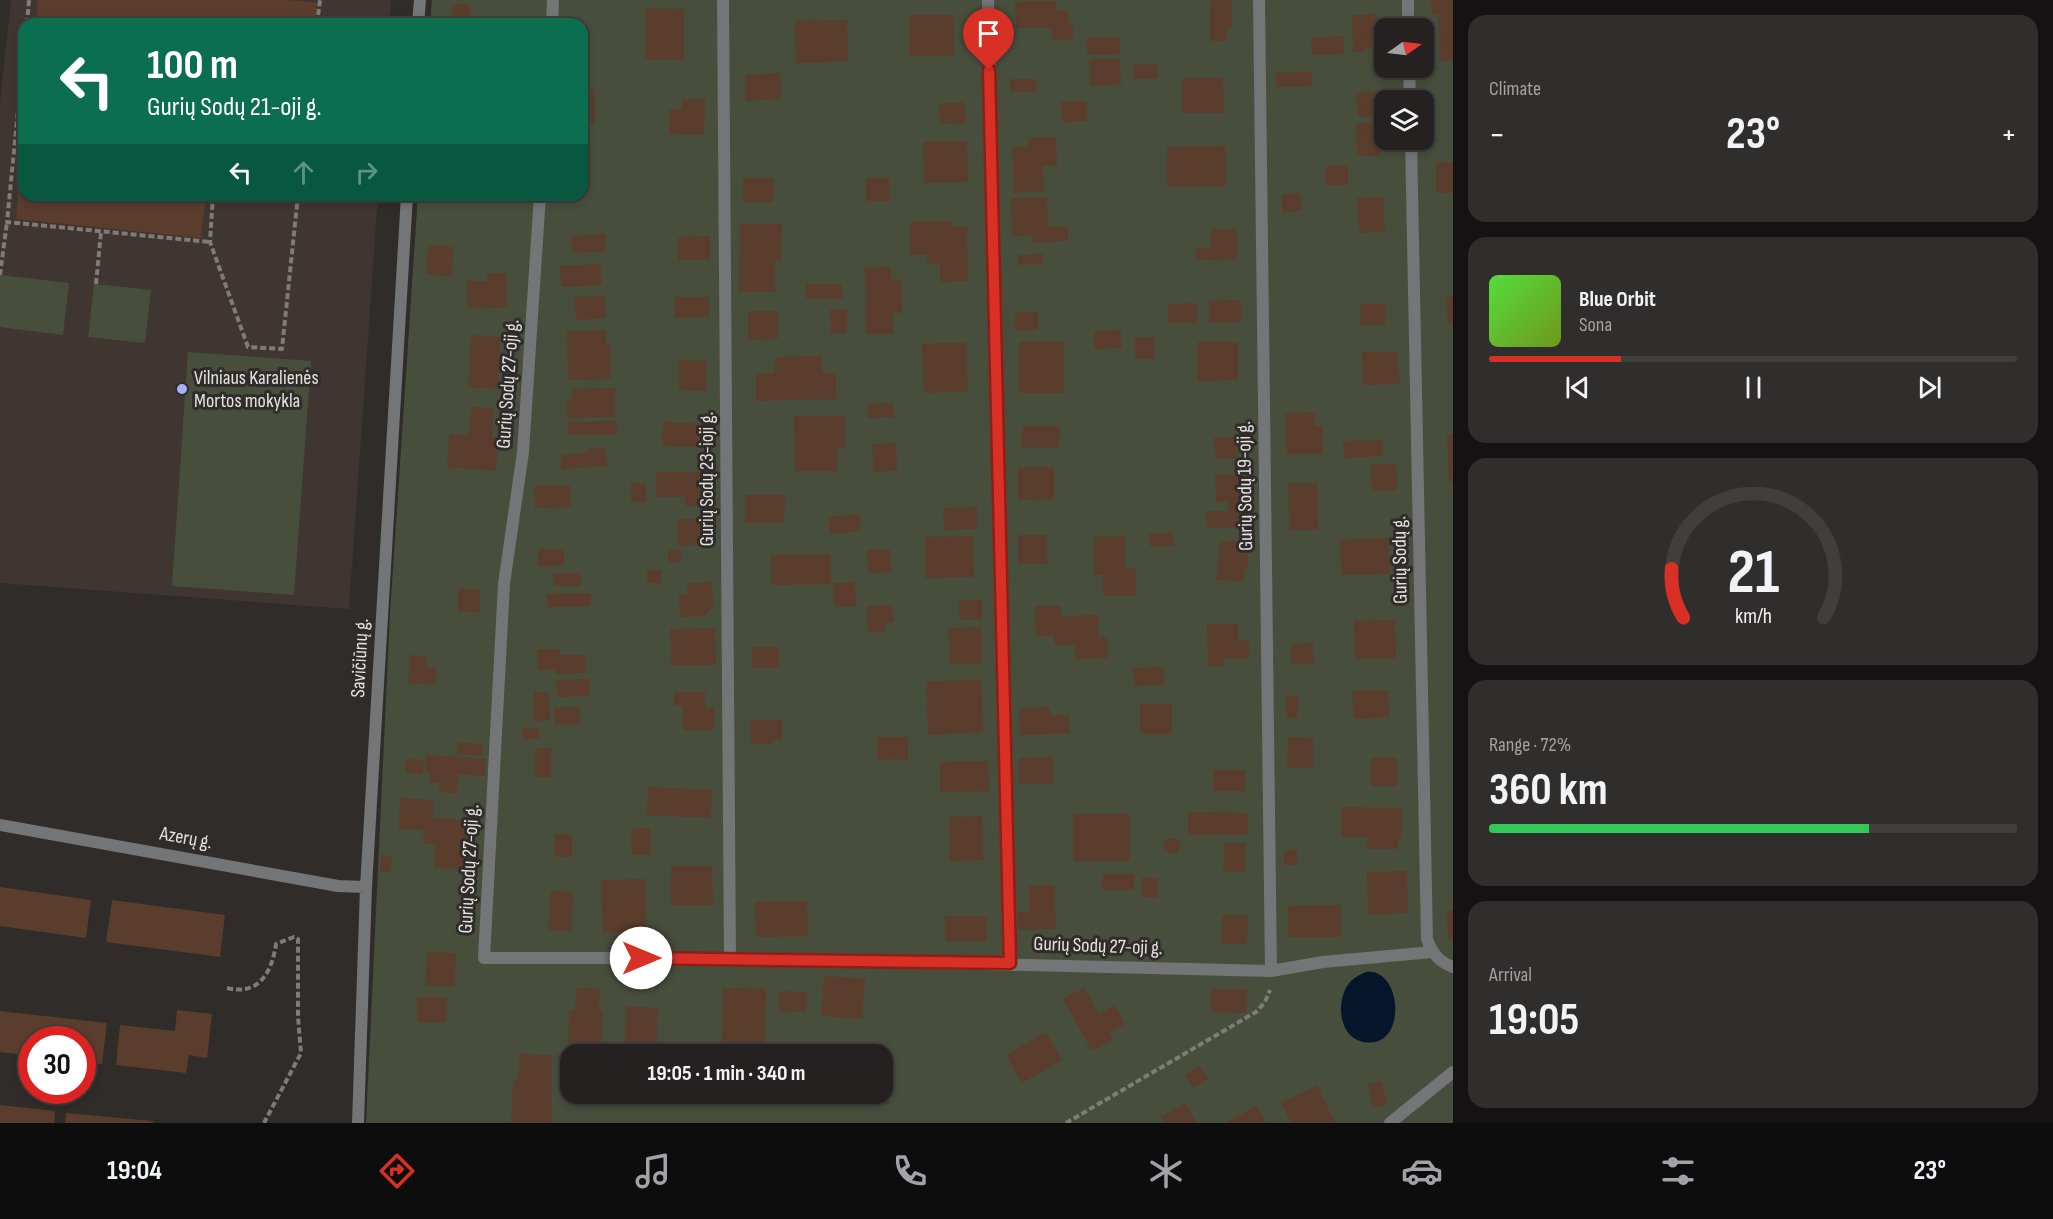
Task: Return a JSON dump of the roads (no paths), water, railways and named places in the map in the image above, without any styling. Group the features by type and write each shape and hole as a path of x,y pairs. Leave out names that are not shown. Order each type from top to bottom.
{"street":[{"path":"418,18 420,0"},
{"path":"552,18 553,0"},
{"name":"Gurių Sodų 23-ioji g.","path":"723,0 730,958"},
{"path":"988,0 1010,963"},
{"name":"Gurių Sodų 19-oji g.","path":"1259,0 1271,971"},
{"path":"1408,0 1408,18"},
{"name":"Gurių Sodų g.","path":"1411,150 1427,939 1432,952"},
{"name":"Savičiūnų g.","path":"358,1123 366,887 407,201"},
{"name":"Gurių Sodų 27-oji g.","path":"540,201 523,452 504,584 484,958 730,958 1271,971 1323,962 1432,952"},
{"name":"Azerų g.","path":"0,825 338,886 366,887"},
{"path":"1432,952 1445,964 1453,967"},
{"path":"1390,1123 1453,1072"}],"water":[{"path":"1366,972 1379,974 1388,983 1393,995 1395,1010 1393,1024 1387,1035 1376,1042 1360,1041 1352,1037 1343,1023 1341,1014 1346,988 1358,976"}],"place":[{"name":"Vilniaus Karalienės Mortos mokykla","path":"182,389"}]}
